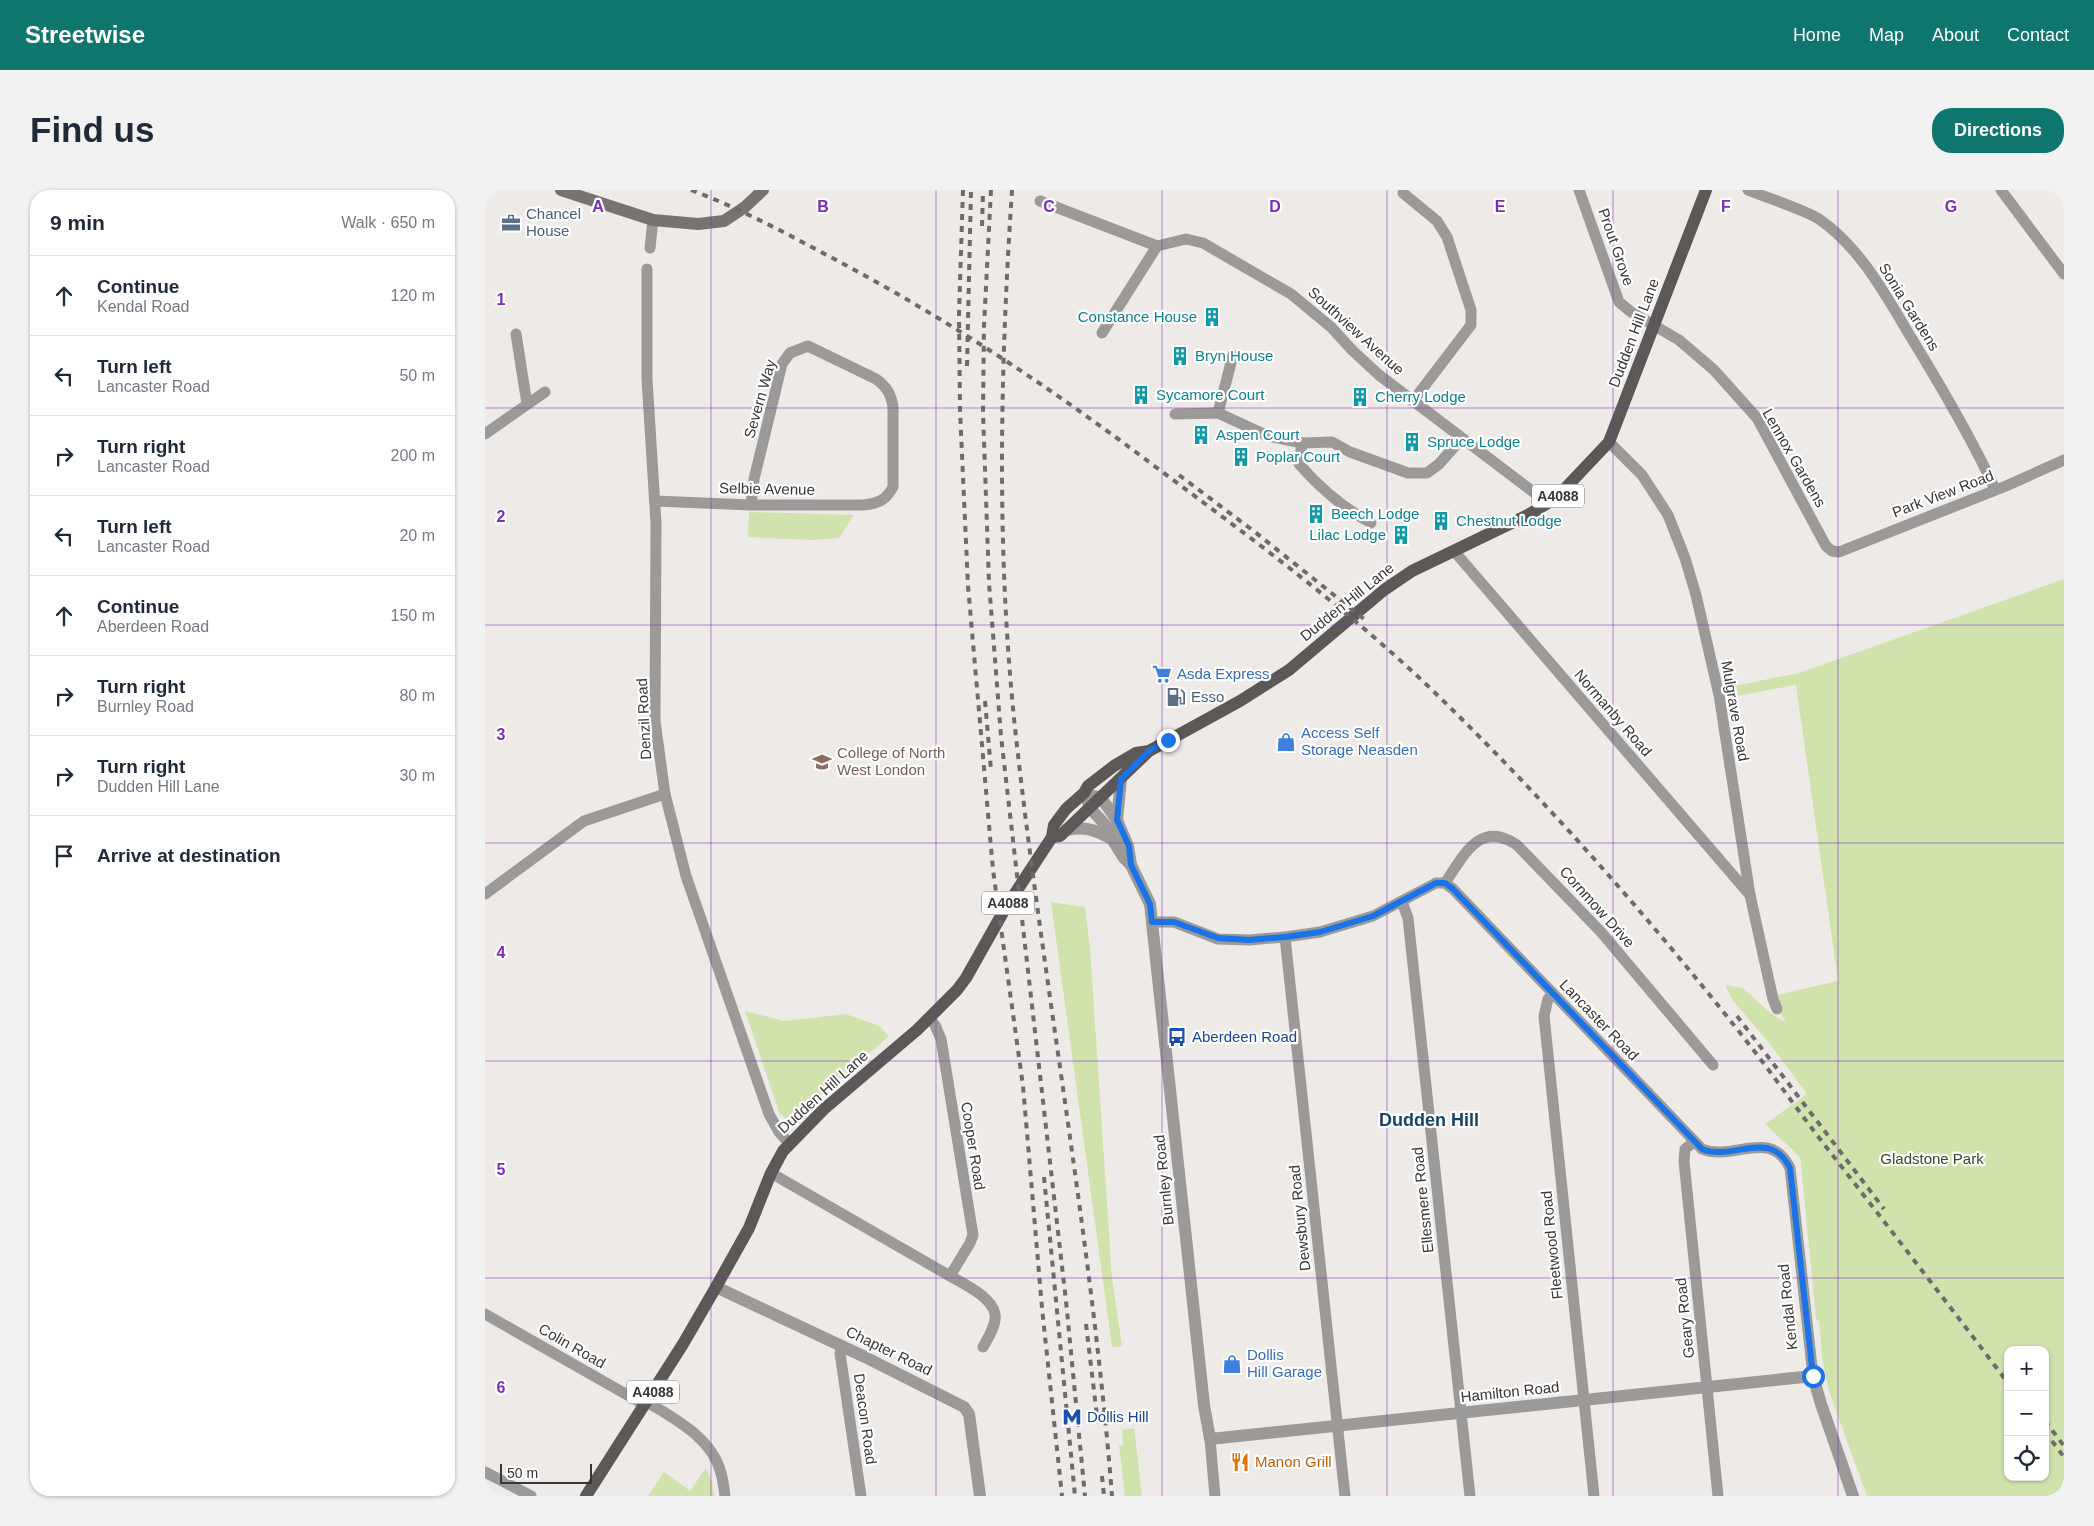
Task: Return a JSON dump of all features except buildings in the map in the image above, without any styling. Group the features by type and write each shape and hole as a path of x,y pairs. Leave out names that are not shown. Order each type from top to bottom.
{"main road":[{"path":"561,190 653,220 698,224 725,221 745,207 763,190"},
{"name":"Dudden Hill Lane","path":"1052,838 1060,836 1067,830 1149,751 1233,705 1289,670 1384,590 1412,571 1528,515 1556,498 1609,442 1706,190"},
{"name":"Dudden Hill Lane","path":"586,1496 646,1404 716,1287 749,1228 771,1173 789,1143 824,1109 929,1018 957,990 1041,852 1052,838 1054,825 1066,809 1084,793 1088,786 1114,766 1136,752 1149,751"}],"street":[{"name":"Prout Grove","path":"1579,190 1619,302 1631,312 1655,326"},
{"name":"Sonia Gardens","path":"1748,190 1817,218 1845,241 1866,266 1934,375 1976,447 1995,489"},
{"path":"2001,190 2064,274"},
{"path":"1403,193 1437,221 1447,237 1471,310 1471,326 1413,401"},
{"path":"1040,201 1157,246 1102,333"},
{"path":"650,248 653,220"},
{"name":"Southview Avenue","path":"1157,246 1186,239 1203,243 1291,294 1331,327 1351,350 1379,375 1548,503"},
{"name":"Denzil Road","path":"647,269 647,379 655,501 655,721 665,794 687,876 769,1114 779,1132 789,1143"},
{"name":"Lennox Gardens","path":"1655,326 1679,340 1714,370 1757,418 1826,546 1832,551"},
{"path":"516,334 527,404"},
{"name":"Severn Way","path":"751,505 754,479 782,364 790,353 808,346 875,379 885,386 891,395 893,408 893,487 887,498 877,503"},
{"path":"1218,413 1233,355"},
{"path":"485,434 545,392"},
{"path":"1175,414 1218,413 1268,436 1302,443 1332,442 1350,452 1408,473 1427,473 1439,464 1463,438"},
{"name":"Mulgrave Road","path":"1609,442 1642,475 1668,515 1685,558 1696,595 1719,695 1750,895 1773,999 1777,1009"},
{"path":"1302,443 1299,464 1311,478 1358,516 1371,523"},
{"name":"Park View Road","path":"1832,551 1839,552 2064,460"},
{"name":"Selbie Avenue","path":"655,501 751,505 864,505 877,503"},
{"name":"Normanby Road","path":"1453,551 1750,895"},
{"path":"1117,820 1121,779"},
{"path":"1084,793 1101,798"},
{"name":"Burnley Road","path":"1084,793 1090,808 1109,828 1113,840 1124,858 1131,865 1150,904 1215,1496"},
{"path":"485,894 583,821 665,794"},
{"name":"Burnley Road","path":"1101,798 1117,820 1129,846 1131,865"},
{"path":"1067,830 1081,827 1113,840"},
{"name":"Cornmow Drive","path":"1445,883 1463,853 1471,846 1494,836 1507,838 1517,845 1601,932 1713,1065"},
{"path":"1152,922 1174,922 1218,938 1249,940 1285,937 1320,932 1373,916 1436,883 1445,883"},
{"name":"Lancaster Road","path":"1445,883 1453,889 1702,1149 1711,1153 1766,1146 1770,1148"},
{"name":"Ellesmere Road","path":"1402,902 1406,909 1409,927 1469,1496"},
{"name":"Dewsbury Road","path":"1285,937 1345,1496"},
{"name":"Fleetwood Road","path":"1553,994 1548,999 1544,1016 1594,1496"},
{"name":"Cooper Road","path":"929,1018 935,1025 941,1038 973,1235 950,1276"},
{"name":"Geary Road","path":"1694,1142 1685,1149 1684,1161 1718,1496"},
{"name":"Kendal Road","path":"1770,1148 1787,1161 1790,1168 1813,1376 1853,1496"},
{"path":"771,1173 975,1291 992,1306 996,1315 995,1323 983,1347"},
{"name":"Chapter Road","path":"716,1287 964,1407 969,1414 979,1496"},
{"name":"Colin Road","path":"485,1314 686,1427 701,1440 712,1454 721,1471 725,1496"},
{"name":"Deacon Road","path":"843,1347 840,1354 861,1496"},
{"name":"Hamilton Road","path":"1210,1440 1813,1376"},
{"path":"485,1472 531,1496"}],"green space":[{"path":"749,512 854,515 839,538 813,540 748,537"},
{"name":"Gladstone Park","path":"2064,579 2064,1496 1867,1496 1829,1391 1823,1364 1819,1322 1816,1318 1800,1157 1765,1124 1807,1094 1766,1039 1733,1001 1725,985 1743,988 1770,1013 1786,1023 1777,1008 1777,995 1838,981 1796,685 1731,697 1729,687 1799,673"},
{"path":"1051,902 1085,907 1090,948 1112,1278 1122,1346 1112,1347"},
{"path":"745,1011 784,1021 846,1014 879,1026 889,1036 793,1119 787,1121 779,1112"},
{"path":"1134,1428 1142,1496 1125,1496 1119,1446 1123,1445 1122,1430"},
{"path":"706,1468 712,1482 714,1496 648,1496 664,1472 690,1491"}],"railway":[{"path":"691,190 757,219 863,275 945,322 1025,374 1103,428 1252,540 1326,597 1396,657 1430,688 1549,809 1661,936 1744,1038 2004,1378"},
{"path":"963,190 959,314 960,410 968,586 993,870 1023,1086 1042,1308 1062,1496"},
{"path":"967,366 971,190"},
{"path":"982,226 983,190"},
{"path":"991,190 984,326 983,412 989,583 1001,736 1066,1301 1085,1496"},
{"path":"1012,190 1005,327 1002,464 1005,601 1010,669 1027,832 1093,1306 1112,1496"},
{"path":"1179,475 1255,532 1364,619"},
{"path":"985,701 991,770"},
{"path":"1737,1016 1884,1209"},
{"path":"1044,1177 1075,1496"},
{"path":"1086,1324 1097,1416"},
{"path":"2049,1426 2064,1446"},
{"path":"2052,1441 2064,1457"},
{"path":"1102,1476 1104,1496"}],"place":[{"name":"Chancel House","path":"511,223"},
{"name":"Constance House","path":"1212,317"},
{"name":"Bryn House","path":"1180,356"},
{"name":"Sycamore Court","path":"1141,395"},
{"name":"Cherry Lodge","path":"1360,397"},
{"name":"Aspen Court","path":"1201,435"},
{"name":"Spruce Lodge","path":"1412,442"},
{"name":"Poplar Court","path":"1241,457"},
{"name":"Beech Lodge","path":"1316,514"},
{"name":"Chestnut Lodge","path":"1441,521"},
{"name":"Lilac Lodge","path":"1401,535"},
{"name":"Asda Express","path":"1162,674"},
{"name":"Esso","path":"1176,697"},
{"name":"Access Self Storage Neasden","path":"1286,742"},
{"name":"College of North West London","path":"822,762"},
{"name":"Aberdeen Road","path":"1177,1037"},
{"name":"Dollis Hill Garage","path":"1232,1364"},
{"name":"Dollis Hill","path":"1072,1417"},
{"name":"Manon Grill","path":"1240,1462"}],"district":[{"name":"Dudden Hill","path":"1429,1120"}],"route":[{"path":"1168,740 1149,751 1121,779 1117,820 1129,846 1131,865 1150,904 1152,922 1174,922 1218,938 1249,940 1285,937 1320,932 1373,916 1436,883 1445,883 1453,889 1702,1149 1711,1153 1766,1146 1780,1154 1787,1161 1790,1168 1813,1376"}]}
